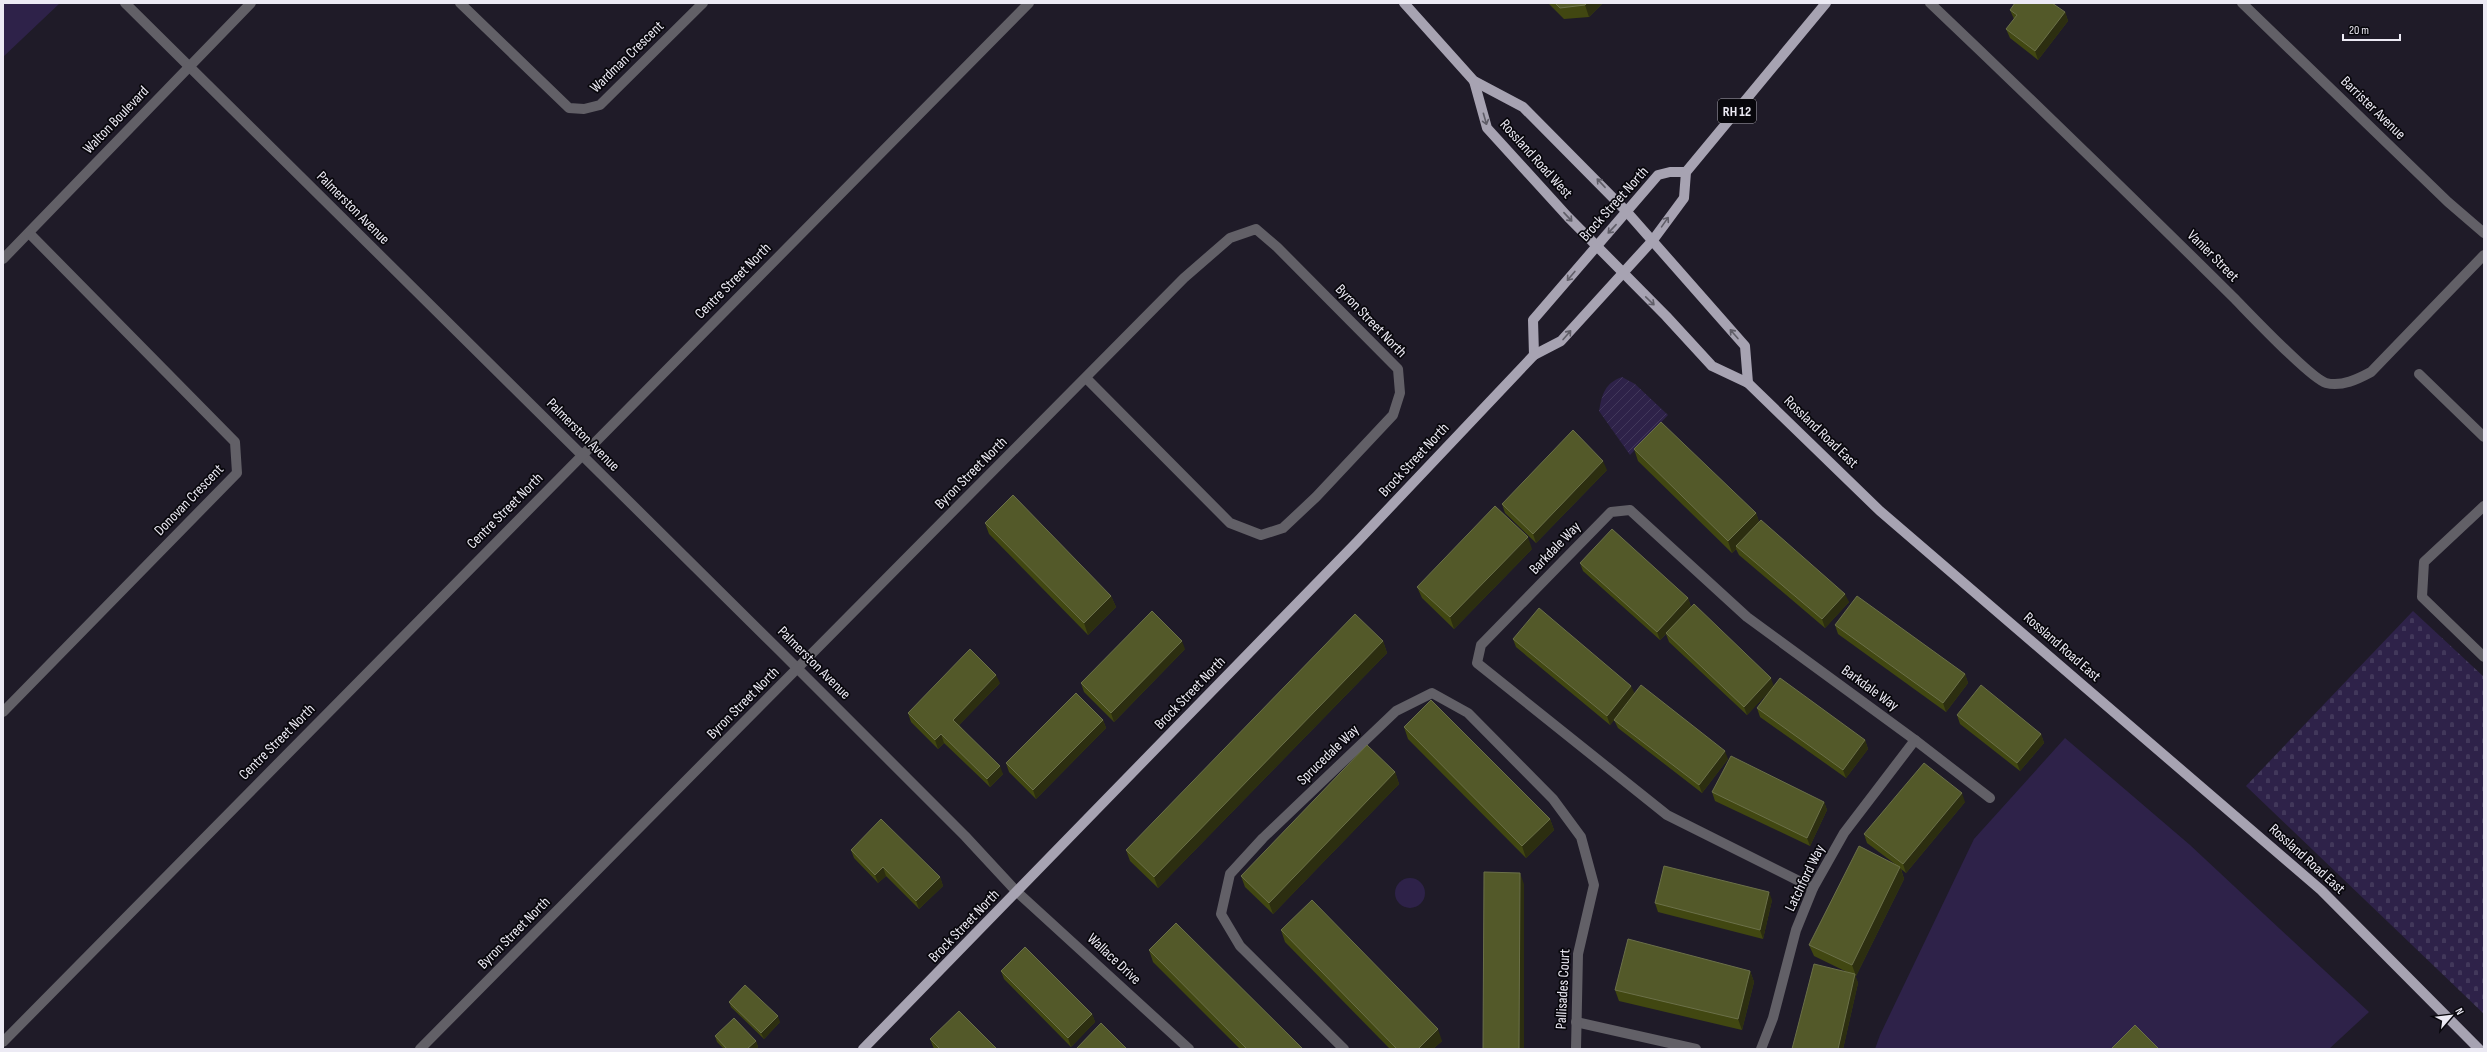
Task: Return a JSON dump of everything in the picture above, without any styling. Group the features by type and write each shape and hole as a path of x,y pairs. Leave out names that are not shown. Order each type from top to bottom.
{"main road":[{"name":"Rossland Road West","path":"1404,3 1474,81 1523,107 1628,212 1653,240"},
{"name":"RH 12","path":"1686,172 1826,3"},
{"name":"Rossland Road West","path":"1474,81 1487,128 1622,274"},
{"name":"Brock Street North","path":"863,1049 1018,892 1357,542 1534,355 1561,341 1653,240 1684,198 1686,172 1658,174 1628,212 1596,245 1533,320 1534,355"},
{"path":"1653,240 1745,346 1748,383"},
{"name":"Rossland Road East","path":"1622,274 1666,316 1712,366 1748,383 1880,510 2321,890 2479,1049"}],"street":[{"name":"Palmerston Avenue","path":"125,3 798,668 965,836 1018,892"},
{"name":"Walton Boulevard","path":"3,259 188,66 251,3"},
{"name":"Wardman Crescent","path":"460,3 569,108 584,109 600,105 703,3"},
{"name":"Centre Street North","path":"3,1042 1030,3"},
{"name":"Vanier Street","path":"1930,3 2084,150 2274,338 2314,376 2325,383 2339,384 2356,380 2371,372 2484,255"},
{"name":"Barrister Avenue","path":"2242,3 2442,196 2484,234"},
{"name":"Byron Street North","path":"420,1049 1184,278 1230,238 1256,229 1282,252 1398,369 1400,393 1393,415 1316,497 1283,528 1261,534 1230,523 1086,378"},
{"name":"Donovan Crescent","path":"3,712 238,473 234,442 29,233"},
{"path":"2420,374 2484,437"},
{"path":"2484,506 2424,562 2422,597 2484,657"},
{"name":"Barkdale Way","path":"1813,888 1667,815 1477,663 1481,645 1611,512 1630,510 1747,617 1915,740 1990,798"},
{"name":"Sprucedale Way","path":"1344,1049 1240,946 1221,914 1230,874 1263,838 1396,711 1432,693 1468,713 1553,799 1581,837 1594,885"},
{"name":"Latchford Way","path":"1761,1049 1773,1018 1796,930 1813,888 1844,833 1915,740"},
{"name":"Pallisades Court","path":"1576,1049 1578,954 1594,885"},
{"name":"Wallace Drive","path":"1018,892 1189,1049"},
{"path":"1576,1022 1696,1049"}],"green space":[{"path":"3,3 60,3 3,57"},
{"path":"1622,377 1635,384 1668,415 1630,455 1599,411 1601,399 1605,390 1612,382"},
{"path":"2413,611 2484,677 2484,1014 2246,786"},
{"path":"2065,738 2190,845 2369,1012 2329,1049 1875,1049 1880,1035 1974,839"},
{"path":"1410,878 1420,883 1425,893 1420,903 1410,908 1400,903 1395,893 1400,883"}],"building":[{"path":"1555,3 1587,3 1585,5 1560,8"},
{"path":"2015,3 2052,3 2065,12 2035,51 2006,29 2017,15 2010,10"},
{"path":"1661,422 1756,513 1728,541 1634,449"},
{"path":"1573,430 1603,461 1533,534 1502,504"},
{"path":"1013,495 1111,596 1084,623 985,523"},
{"path":"1495,506 1528,537 1450,617 1417,587"},
{"path":"1761,520 1845,594 1822,619 1736,546"},
{"path":"1612,529 1688,598 1657,632 1580,563"},
{"path":"1857,596 1965,674 1943,703 1835,625"},
{"path":"1694,604 1771,678 1744,707 1666,633"},
{"path":"1539,608 1631,686 1607,716 1513,639"},
{"path":"1152,611 1182,641 1111,713 1081,683"},
{"path":"1355,614 1383,641 1154,877 1126,850"},
{"path":"970,649 996,675 953,720 1000,766 987,779 941,734 935,740 908,713"},
{"path":"1780,678 1865,740 1843,770 1757,708"},
{"path":"1641,685 1725,751 1699,785 1614,720"},
{"path":"1981,685 2041,734 2017,763 1957,715"},
{"path":"1076,693 1103,720 1033,790 1006,763"},
{"path":"1431,700 1550,819 1522,846 1404,727"},
{"path":"1367,745 1395,772 1269,903 1241,876"},
{"path":"1731,756 1824,802 1807,838 1712,792"},
{"path":"1924,763 1962,793 1903,864 1864,834"},
{"path":"881,819 940,877 916,901 883,867 875,875 851,850"},
{"path":"1859,846 1900,867 1852,965 1809,945"},
{"path":"1664,866 1769,892 1760,930 1655,903"},
{"path":"1484,872 1520,873 1519,1049 1483,1049"},
{"path":"1312,900 1438,1029 1418,1049 1397,1049 1281,930"},
{"path":"1176,923 1303,1049 1247,1049 1149,950"},
{"path":"1628,939 1750,971 1738,1019 1615,990"},
{"path":"1025,947 1092,1014 1068,1038 1001,971"},
{"path":"1814,964 1855,974 1838,1049 1792,1049"},
{"path":"745,985 778,1016 761,1033 729,1002"},
{"path":"959,1011 997,1049 940,1049 930,1039"},
{"path":"734,1018 756,1041 747,1049 727,1049 715,1036"},
{"path":"1101,1023 1127,1049 1076,1049"},
{"path":"2135,1025 2159,1049 2111,1049"}]}
